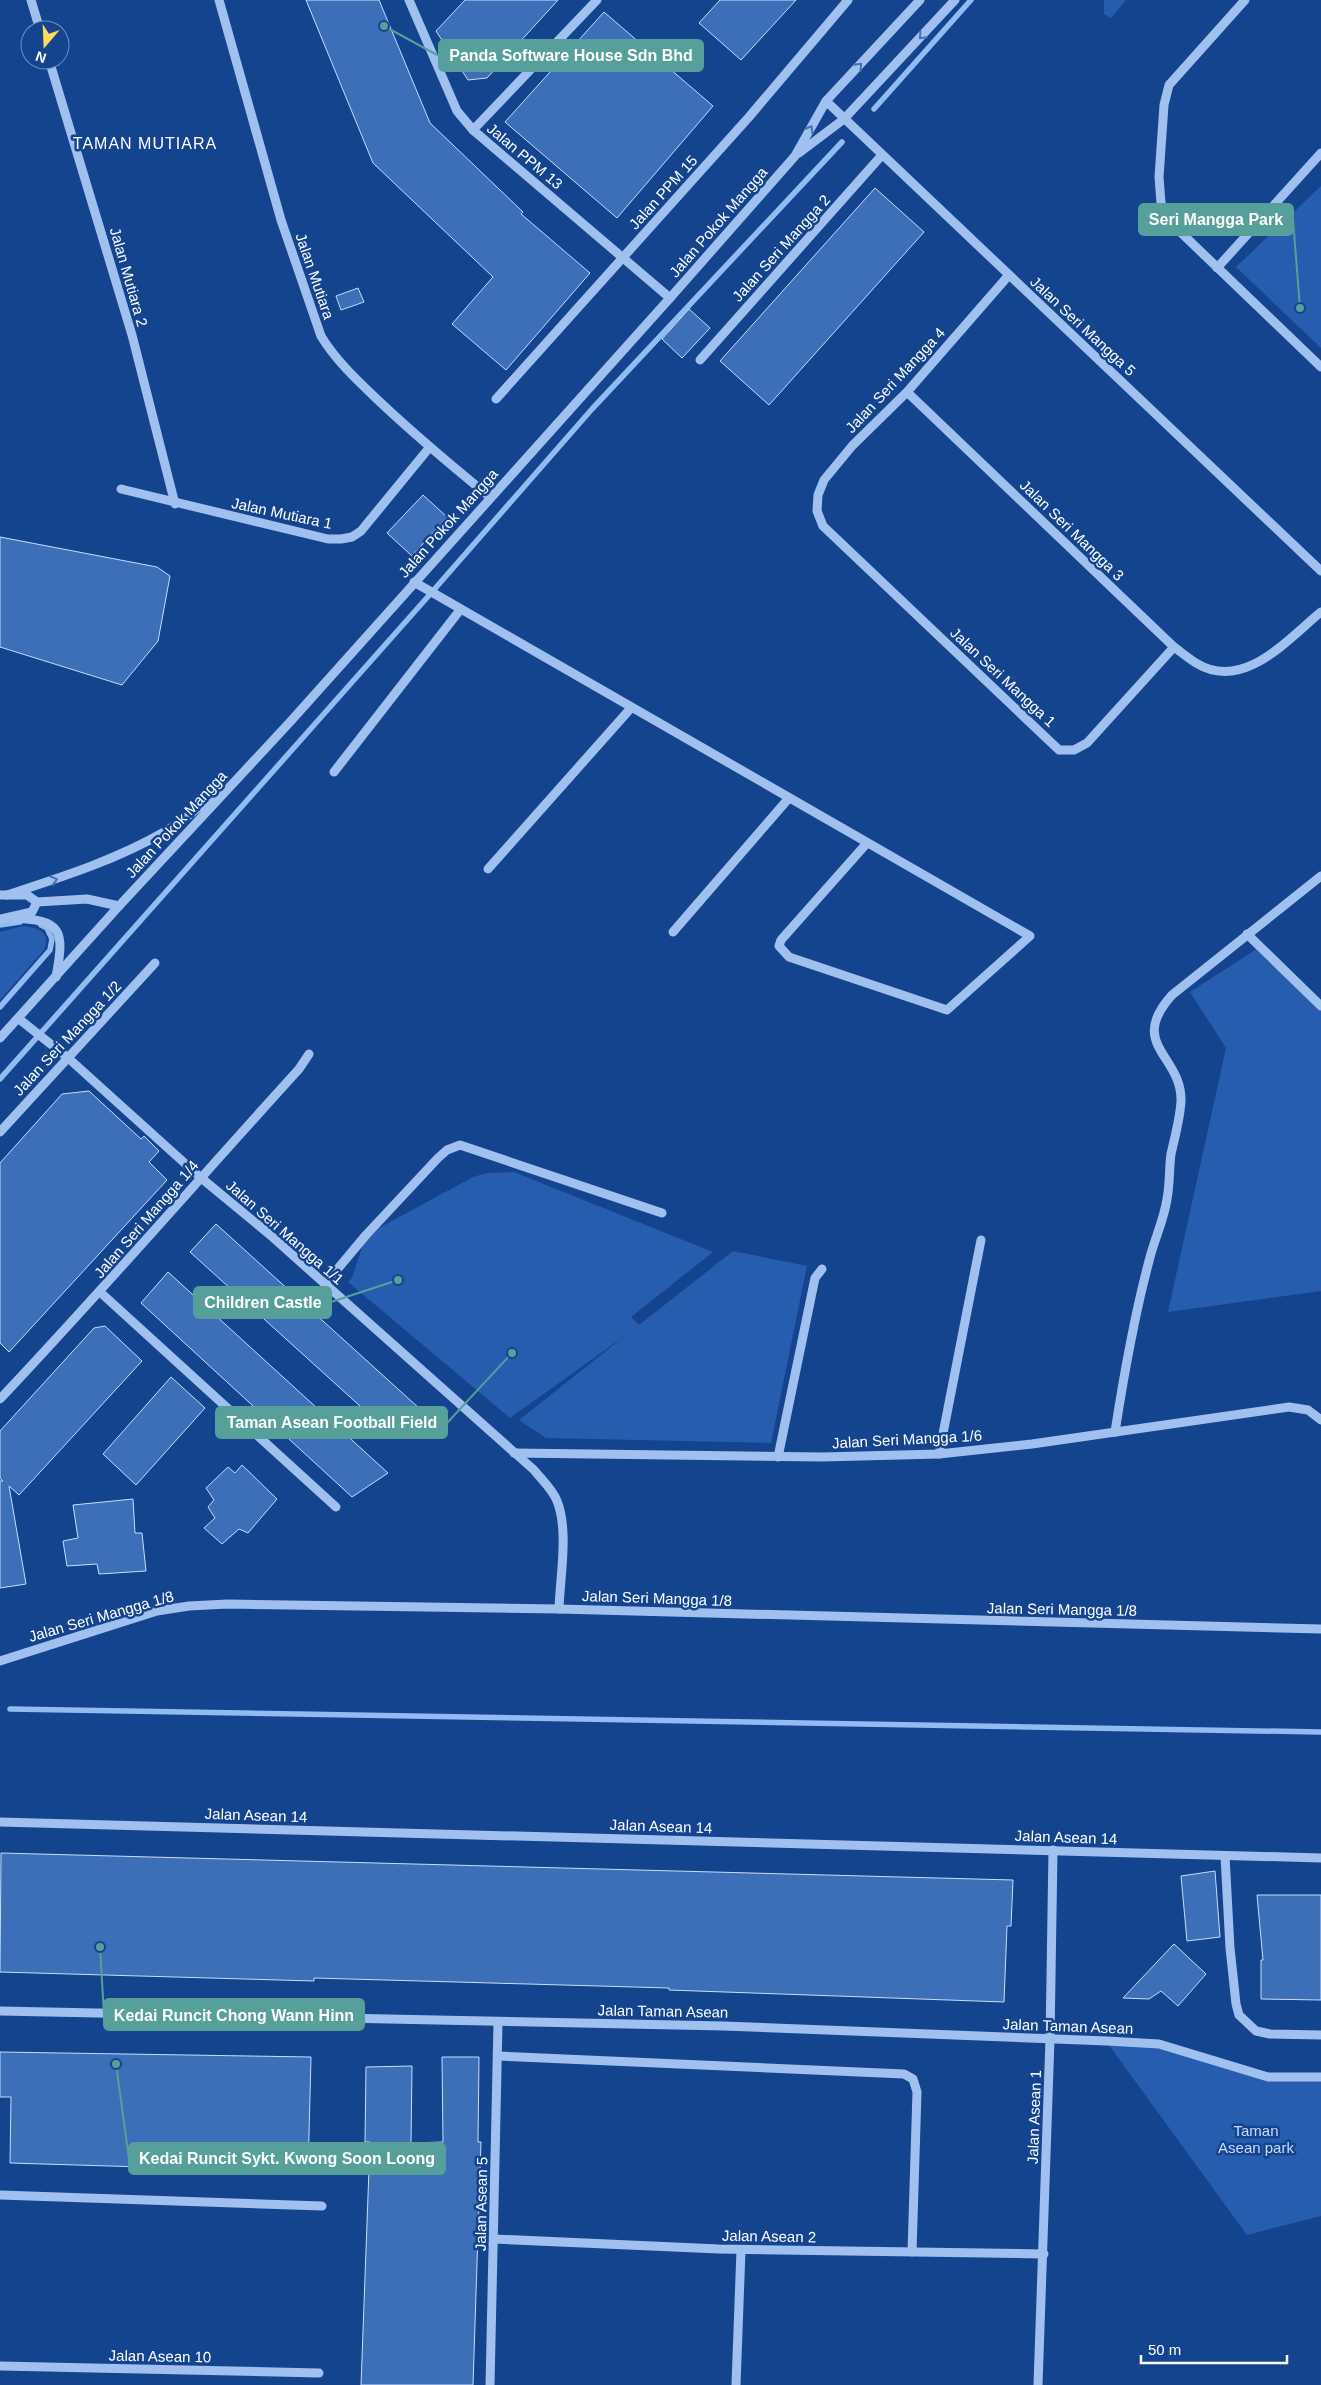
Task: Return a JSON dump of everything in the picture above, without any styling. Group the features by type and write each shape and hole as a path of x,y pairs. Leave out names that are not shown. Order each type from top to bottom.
{"street":[{"path":"31,0 37,20"},
{"name":"Jalan Mutiara","path":"219,0 281,220 321,336 329,349 366,388 429,448 490,497"},
{"name":"Jalan PPM 13","path":"409,0 457,111 473,130 670,298"},
{"path":"473,130 597,0"},
{"name":"Jalan PPM 15","path":"496,399 749,117 848,0"},
{"name":"Jalan Pokok Mangga","path":"0,1038 119,906 290,722 670,298 794,156 826,101 920,0"},
{"name":"Jalan Pokok Mangga","path":"794,156 844,119 955,0"},
{"path":"1245,0 1169,85 1164,104 1159,157 1161,203 1172,224 1321,367"},
{"name":"Jalan Mutiara 2","path":"52,70 132,335 175,504"},
{"name":"Jalan Seri Mangga 5","path":"826,101 1321,570"},
{"path":"1217,268 1321,153"},
{"name":"Jalan Seri Mangga 2","path":"700,360 882,155"},
{"name":"Jalan Seri Mangga 4","path":"817,511 818,495 824,480 852,446 907,392 1009,275"},
{"name":"Jalan Seri Mangga 3","path":"907,392 1174,647 1197,664 1228,672 1257,664 1321,612"},
{"name":"Jalan Mutiara 1","path":"121,489 175,504 328,539 341,539 352,537 361,531 429,448"},
{"name":"Jalan Seri Mangga 1","path":"817,511 823,526 1060,750 1074,750 1087,743 1174,647"},
{"path":"414,582 1030,936 947,1010 789,957 779,946 781,940 867,843"},
{"path":"334,772 460,610"},
{"path":"488,868 631,708"},
{"path":"4,895 64,877 121,855 168,829 238,777"},
{"path":"673,932 789,798"},
{"path":"1115,1432 1128,1343 1149,1259 1167,1200 1171,1158 1181,1100 1178,1081 1158,1047 1154,1033 1156,1019 1162,1006 1172,995 1321,876"},
{"path":"4,895 27,895 38,902 87,899 119,906"},
{"path":"12,918 32,912 38,902"},
{"path":"0,919 37,919 50,922 57,930 60,955 56,977"},
{"path":"1247,934 1321,1006"},
{"name":"Jalan Seri Mangga 1/2","path":"0,1132 155,963"},
{"name":"Jalan Seri Mangga 1/1","path":"19,1019 67,1057 200,1177 325,1284 534,1470 557,1500 562,1534 559,1609"},
{"name":"Jalan Seri Mangga 1/4","path":"0,1399 100,1292 200,1177 299,1069 310,1054"},
{"path":"325,1284 366,1235 438,1158 448,1150 460,1146 662,1213"},
{"path":"940,1454 981,1240"},
{"path":"778,1457 815,1278 822,1269"},
{"path":"100,1292 336,1507"},
{"name":"Jalan Seri Mangga 1/6","path":"514,1453 778,1457 940,1454 1032,1444 1299,1407 1308,1410 1321,1420"},
{"name":"Jalan Seri Mangga 1/8","path":"0,1661 157,1611 189,1606 228,1604 559,1609 1321,1629"},
{"name":"Jalan Asean 14","path":"0,1822 1321,1858"},
{"name":"Jalan Asean 1","path":"1038,2385 1050,2039 1052,1850"},
{"path":"1225,1856 1230,1948 1236,2004 1239,2015 1256,2031 1270,2034 1321,2035"},
{"name":"Jalan Taman Asean","path":"0,2011 498,2023 724,2026 1159,2044 1268,2077 1321,2077"},
{"name":"Jalan Asean 5","path":"490,2385 498,2023"},
{"path":"498,2056 904,2074 913,2079 917,2092 912,2252"},
{"path":"0,2195 322,2206"},
{"name":"Jalan Asean 2","path":"494,2239 740,2250 1044,2254"},
{"path":"736,2385 740,2250"},
{"name":"Jalan Asean 10","path":"0,2366 319,2372"},
{"path":"1038,2385 1046,2385"}],"green space":[{"path":"1104,0 1126,0 1111,18 1104,14"},
{"path":"1321,186 1321,348 1236,267"},
{"path":"23,926 42,932 45,935 46,944 44,950 0,1000 0,932"},
{"path":"1258,948 1321,1001 1321,1291 1168,1312 1226,1048 1190,992"},
{"path":"514,1172 713,1252 631,1317 639,1325 733,1251 807,1266 771,1443 546,1438 519,1420 626,1335 510,1418 348,1282 352,1278 366,1235 473,1177 487,1173"},
{"name":"Taman Asean park","path":"1106,2041 1159,2044 1256,2074 1321,2075 1321,2216 1247,2235"}],"building":[{"path":"306,0 379,0 430,123 523,212 521,214 590,273 506,370 452,324 493,277 373,163"},
{"path":"465,0 558,0 487,78 468,80 436,31"},
{"path":"720,0 796,0 741,60 699,23"},
{"path":"604,12 713,106 617,218 505,122"},
{"path":"875,188 924,232 769,405 720,361"},
{"path":"358,288 364,302 341,310 336,296"},
{"path":"689,309 710,328 682,358 662,339"},
{"path":"423,495 447,517 412,556 387,533"},
{"path":"0,537 157,567 170,576 158,641 122,685 0,647"},
{"path":"89,1091 141,1139 144,1136 159,1151 149,1162 167,1180 9,1352 0,1343 0,1163 62,1094"},
{"path":"216,1224 420,1409 392,1435 190,1252"},
{"path":"168,1272 388,1473 352,1497 141,1303"},
{"path":"105,1326 142,1361 19,1495 9,1486 26,1584 0,1588 0,1481 3,1481 0,1478 0,1431 94,1328"},
{"path":"171,1377 205,1408 136,1485 103,1454"},
{"path":"242,1465 277,1499 248,1533 239,1529 222,1544 204,1528 215,1518 208,1507 214,1500 206,1488 228,1467 235,1473"},
{"path":"133,1499 135,1533 142,1533 146,1571 99,1574 97,1564 67,1566 63,1541 78,1538 73,1505"},
{"path":"1,1853 1013,1880 1011,1926 1007,1926 1004,2002 669,1990 669,1988 314,1978 314,1981 0,1972"},
{"path":"1215,1871 1220,1937 1187,1941 1181,1876"},
{"path":"1257,1895 1321,1895 1321,2000 1261,1999 1261,1960 1263,1960"},
{"path":"1174,1944 1206,1974 1178,2006 1161,1991 1149,1999 1123,1998"},
{"path":"0,2052 311,2057 308,2172 10,2163 11,2097 0,2097"},
{"path":"442,2057 479,2057 478,2142 481,2142 473,2385 361,2385 370,2142 365,2142 366,2067 412,2066 411,2143 443,2142"}],"waterway":[{"path":"874,109 971,0"},
{"path":"0,1079 592,409 842,142"},
{"path":"0,925 20,922"},
{"path":"0,1007 50,950 52,939 47,928 41,925"},
{"path":"10,1709 1321,1732"}],"place":[{"name":"Panda Software House Sdn Bhd","path":"384,26"},
{"name":"Seri Mangga Park","path":"1300,308"},
{"name":"Children Castle","path":"398,1280"},
{"name":"Taman Asean Football Field","path":"512,1353"},
{"name":"Kedai Runcit Chong Wann Hinn","path":"100,1947"},
{"name":"Kedai Runcit Sykt. Kwong Soon Loong","path":"116,2064"}],"district":[{"name":"TAMAN MUTIARA","path":"145,143"}]}
